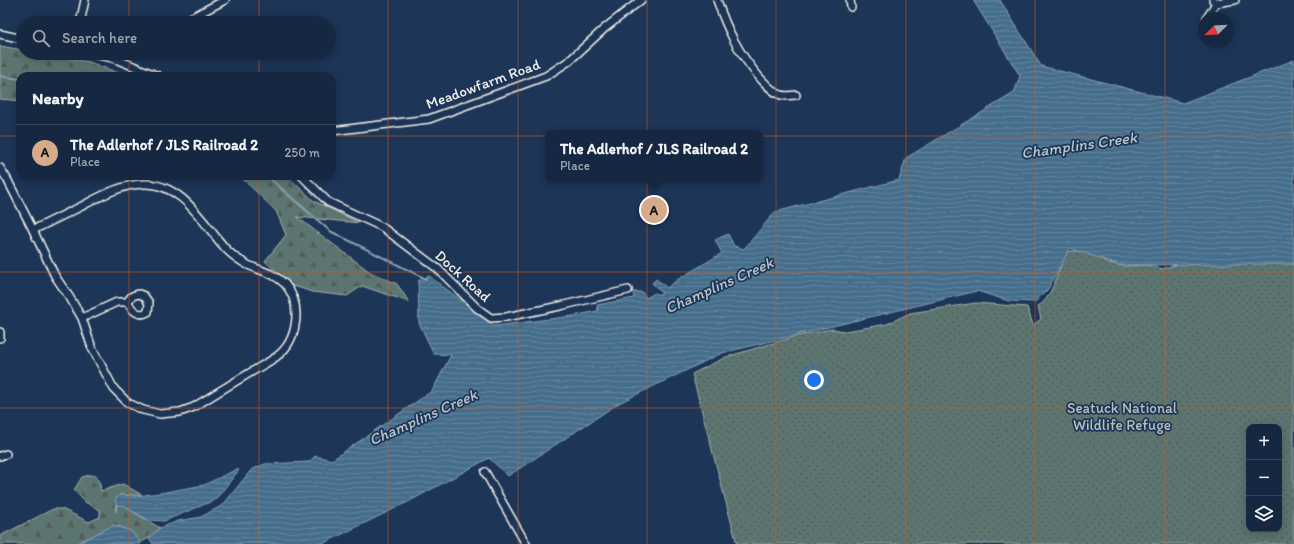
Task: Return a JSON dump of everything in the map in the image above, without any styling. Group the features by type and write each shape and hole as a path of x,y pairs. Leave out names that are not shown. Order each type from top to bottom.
{"street":[{"path":"82,16 85,0"},
{"path":"194,16 225,0"},
{"name":"Meadowfarm Road","path":"336,130 428,119 546,76 569,61 605,28 641,0"},
{"path":"717,0 725,25 746,62 767,86 777,93 783,96 796,95"},
{"path":"1210,12 1215,1 1235,0"},
{"path":"0,34 16,37"},
{"path":"118,60 148,72"},
{"path":"0,168 33,230 55,276 82,318 92,348 114,389 128,403 143,410 160,414 180,412 194,407 277,357 290,343 295,327 296,312 292,296 285,285 274,275 236,258 192,208 182,198 170,190 144,184 129,186 109,192 33,230"},
{"name":"Dock Road","path":"306,180 328,202 382,226 438,269 477,308 491,318 506,317 552,308 628,290"},
{"path":"82,318 117,302 128,302"},
{"path":"0,332 0,338"},
{"path":"485,472 526,544"}],"green space":[{"path":"0,46 16,49 16,60 78,60 89,62 116,72 16,72 16,101 0,99"},
{"path":"244,180 291,180 314,201 359,223 297,217 370,272 397,284 409,302 362,286 347,296 312,292 291,285 265,261 286,235 276,211"},
{"name":"Seatuck National Wildlife Refuge","path":"1070,251 1078,251 1092,254 1108,263 1124,266 1149,265 1163,269 1189,260 1294,264 1294,544 737,544 692,374 726,357 797,336 832,329 845,331 887,324 910,313 976,303 1027,307 1033,325 1041,319 1038,306 1047,298 1063,259"},
{"path":"90,475 96,476 100,484 101,491 123,484 142,495 119,495 130,510 160,528 149,538 140,543 131,531 114,525 76,544 0,544 0,536 53,509 62,509 89,522 100,517 100,510 85,502 74,490 82,477"}],"water":[{"name":"Champlins Creek","path":"973,0 1000,0 1041,66 1183,103 1294,60 1294,264 1119,265 1070,248 1048,289 1035,302 1009,301 977,291 722,353 619,403 508,476 489,458 408,502 322,544 153,544 149,538 160,528 178,521 201,517 223,505 251,470 265,464 309,462 315,456 332,460 432,391 451,355 434,354 419,323 418,281 429,276 495,326 573,316 598,311 597,305 634,298 633,292 642,292 646,298 655,293 659,295 662,293 652,283 656,279 667,288 677,280 722,253 715,240 728,234 734,246 744,249 775,212 899,180 906,158 1014,93 1020,76"},
{"path":"237,469 239,470 215,500 164,521 149,520 130,510 126,506 116,505 115,500 119,495 136,496 204,485"},
{"path":"114,525 131,531 141,544 76,544"}],"waterway":[{"path":"0,76 16,78"},
{"path":"272,180 330,231 426,279"},
{"path":"116,511 117,505"}],"place":[{"name":"The Adlerhof / JLS Railroad 2","path":"654,210"}]}
